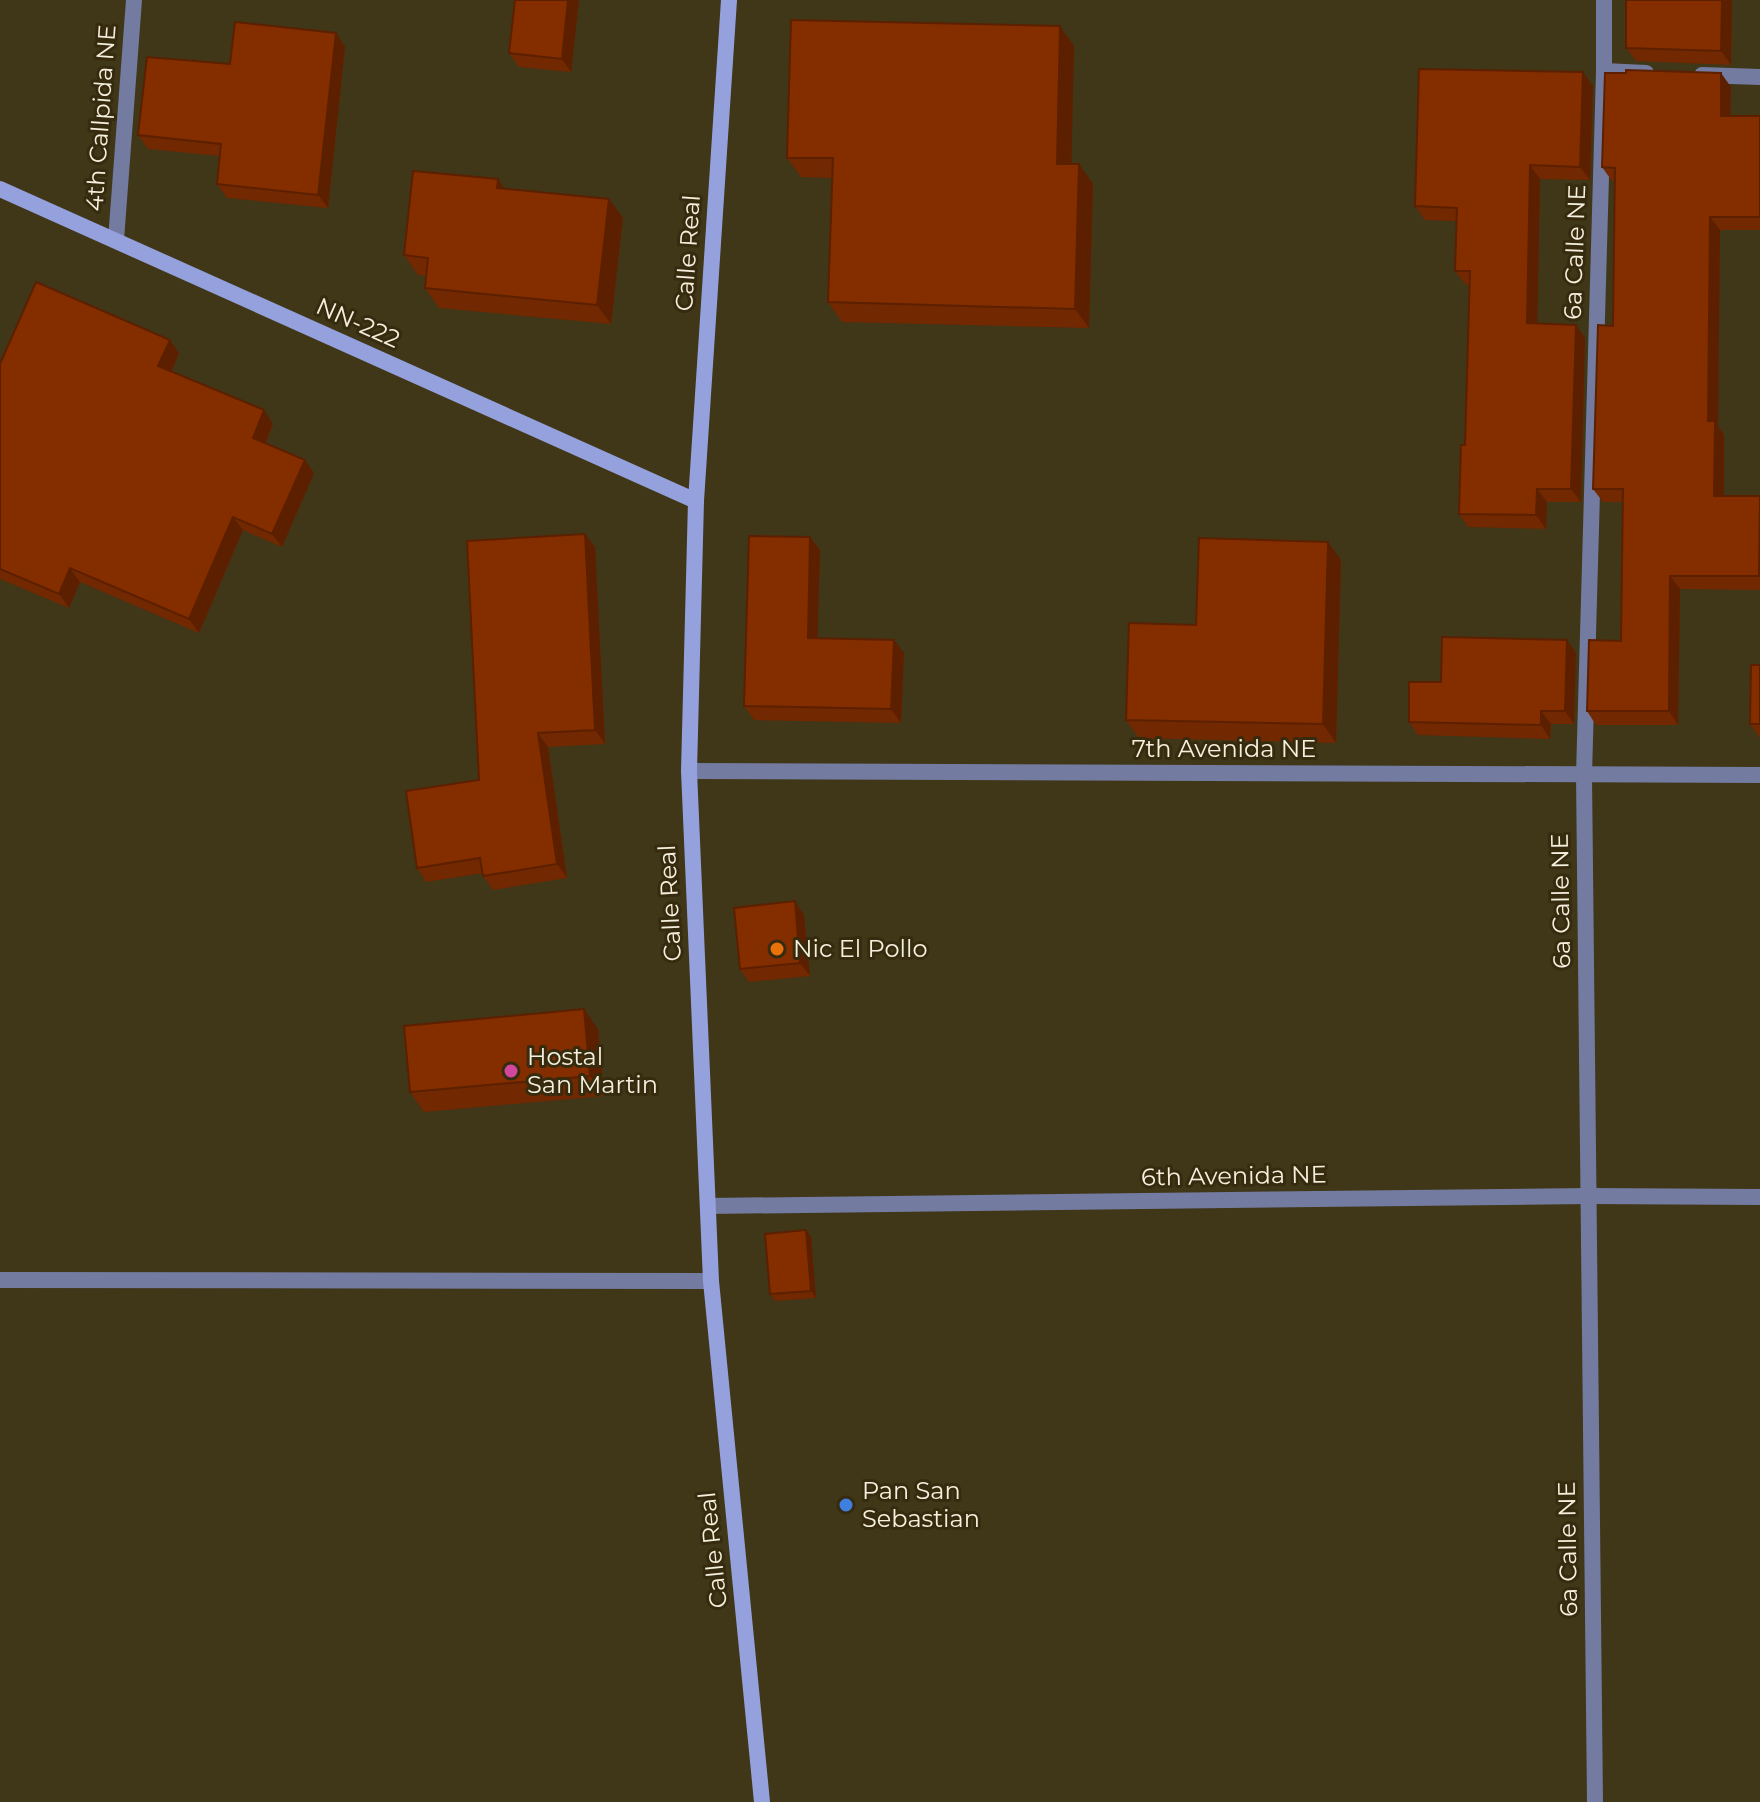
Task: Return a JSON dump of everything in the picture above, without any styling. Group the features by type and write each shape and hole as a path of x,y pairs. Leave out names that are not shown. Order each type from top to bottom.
{"main road":[{"name":"Calle Real","path":"729,0 696,501 689,771 711,1281 762,1802"},
{"name":"NN-222","path":"0,189 696,501"}],"street":[{"name":"4th Callpida NE","path":"116,240 134,0"},
{"name":"6a Calle NE","path":"1595,1802 1584,775 1604,0"},
{"path":"1604,71 1760,77"},
{"name":"7th Avenida NE","path":"689,771 1760,775"},
{"name":"6th Avenida NE","path":"708,1206 1588,1196 1760,1197"},
{"path":"0,1280 711,1281"}],"building":[{"path":"515,0 568,0 562,59 509,53"},
{"path":"1626,0 1722,0 1721,51 1626,48"},
{"path":"791,20 1060,26 1057,164 1079,164 1075,309 828,302 833,158 787,158"},
{"path":"235,22 336,33 318,195 217,184 221,144 138,135 147,57 230,64"},
{"path":"1419,69 1583,72 1580,167 1530,165 1527,323 1576,325 1571,489 1537,489 1536,515 1459,514 1461,445 1465,445 1470,271 1455,271 1457,208 1415,206"},
{"path":"1626,70 1721,73 1721,116 1760,116 1760,217 1710,217 1708,421 1715,421 1714,496 1760,496 1759,576 1670,576 1669,711 1587,711 1589,640 1621,641 1623,489 1593,489 1598,325 1613,326 1615,168 1602,167 1605,73 1626,73"},
{"path":"413,171 498,179 497,188 609,199 597,305 425,288 428,258 404,255"},
{"path":"36,282 170,340 158,366 264,410 253,438 305,460 272,534 233,517 189,619 70,568 59,594 0,569 0,364"},
{"path":"585,534 595,730 538,733 557,864 483,876 480,858 417,868 406,791 479,780 467,541"},
{"path":"749,536 810,537 808,638 894,640 891,709 744,706"},
{"path":"1199,538 1328,542 1323,724 1126,720 1129,623 1196,625"},
{"path":"1442,637 1567,640 1565,711 1541,711 1541,725 1409,722 1409,682 1441,682"},
{"path":"1751,665 1760,665 1760,724 1750,724"},
{"name":"Nic El Pollo","path":"795,901 800,963 740,969 734,908"},
{"name":"Hostal San Martin","path":"584,1009 590,1076 410,1092 404,1026"},
{"path":"806,1230 811,1291 770,1294 765,1234"}],"place":[{"name":"Nic El Pollo","path":"777,949"},
{"name":"Hostal San Martin","path":"511,1071"},
{"name":"Pan San Sebastian","path":"846,1505"}]}
